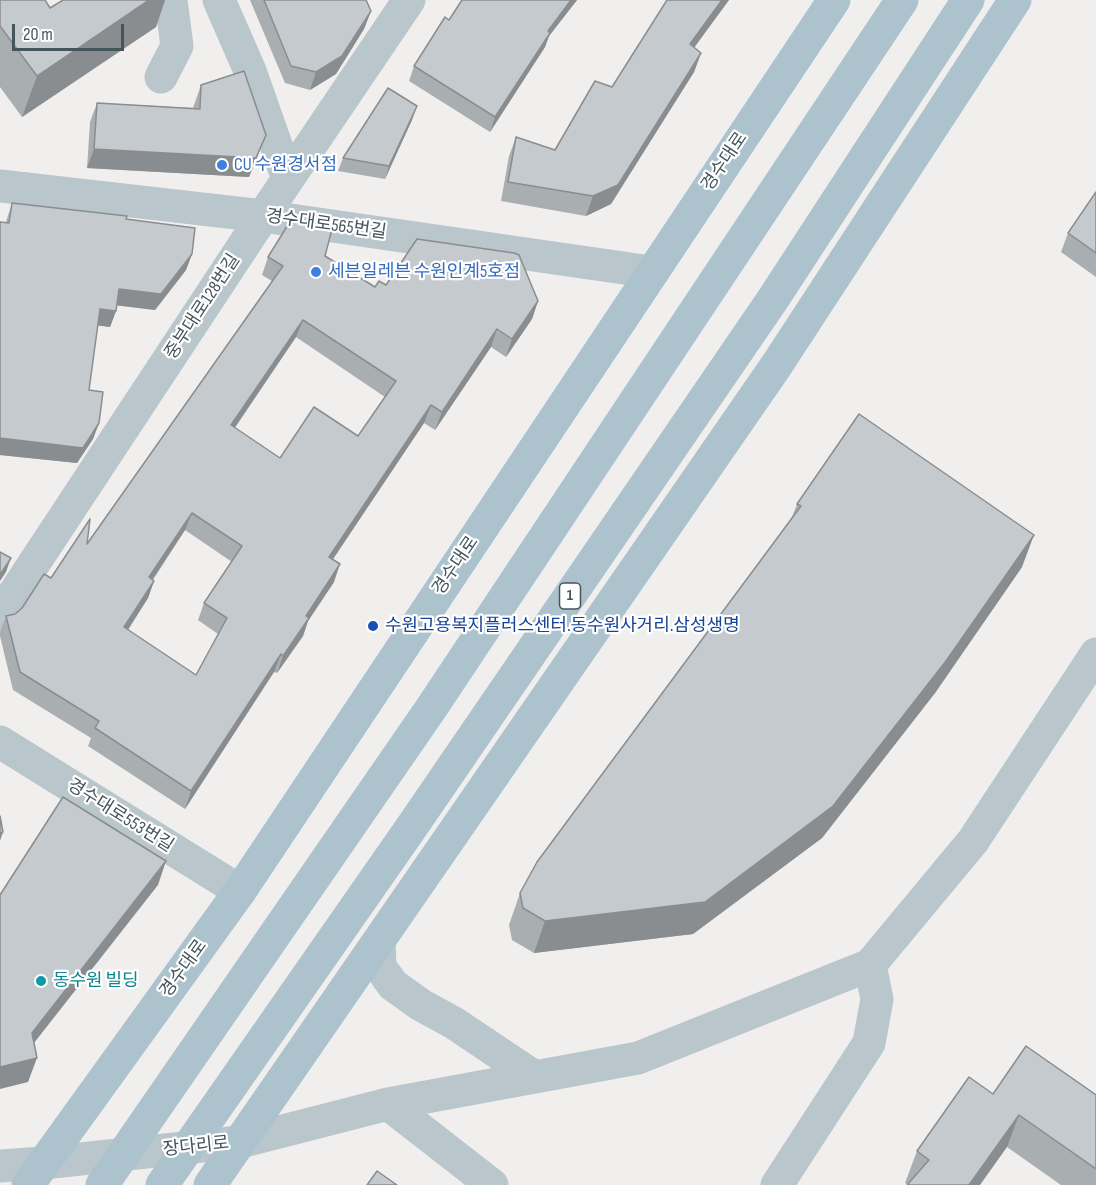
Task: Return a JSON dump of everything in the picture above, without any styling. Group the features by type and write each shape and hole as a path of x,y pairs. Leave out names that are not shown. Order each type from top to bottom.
{"main road":[{"name":"경수대로","path":"36,1174 240,891 834,0"},
{"path":"102,1185 432,707 902,0"},
{"name":"1","path":"162,1185 766,309 968,0"},
{"path":"210,1185 776,366 1015,0"}],"street":[{"path":"161,77 177,46 171,0"},
{"path":"219,0 249,70 288,179"},
{"name":"중부대로128번길","path":"0,615 263,216 409,0"},
{"name":"경수대로565번길","path":"0,186 263,216 651,272"},
{"path":"777,1185 869,1043 877,999 870,965 973,841 1096,654"},
{"name":"경수대로553번길","path":"0,742 240,891"},
{"path":"379,941 380,967 393,985 533,1076"},
{"name":"장다리로","path":"0,1166 36,1174 240,1142 388,1104 638,1058 870,965"},
{"path":"388,1104 492,1185"}],"building":[{"path":"0,0 45,0 50,8 63,0 149,0 37,76 0,26"},
{"path":"264,0 366,0 371,11 342,56 316,72 291,66"},
{"path":"462,0 571,0 548,31 550,33 495,117 414,66 445,17 449,20"},
{"path":"667,0 722,0 690,44 701,53 618,185 593,196 508,182 516,137 555,150 595,81 612,87"},
{"path":"244,71 266,135 256,158 94,149 97,103 200,109 201,85"},
{"path":"388,88 417,106 389,166 343,158"},
{"path":"1096,192 1096,253 1068,233"},
{"path":"12,203 127,216 126,219 195,228 192,254 161,294 119,289 116,311 100,309 89,390 103,392 99,423 83,448 0,438 0,222 9,223"},
{"path":"291,220 332,229 325,256 375,287 379,281 386,285 417,239 514,253 519,255 538,301 512,339 497,329 442,412 431,405 329,557 340,564 306,616 309,618 283,656 281,654 191,791 95,728 99,721 20,672 6,616 15,614 22,608 44,574 51,578 90,519 87,544 283,266 268,257","holes":["303,320 396,381 358,436 314,407 280,458 231,425","192,513 242,546 204,603 227,618 196,675 124,627 154,581 149,577"]},
{"path":"859,414 1034,535 946,661 833,806 705,902 545,921 523,908 520,893 537,862 801,506 797,504"},
{"path":"0,552 11,558 0,575"},
{"name":"동수원 빌딩","path":"63,797 166,861 32,1033 37,1058 0,1067 0,895"},
{"path":"0,816 3,832 0,833"},
{"path":"1026,1046 1096,1095 1096,1169 1019,1115 969,1185 907,1185 929,1160 917,1151 969,1077 993,1094"},
{"path":"377,1171 397,1185 367,1185"}],"place":[{"name":"CU 수원경서점","path":"222,165"},
{"name":"세븐일레븐 수원인계5호점","path":"316,272"},
{"name":"수원고용복지플러스센터.동수원사거리.삼성생명","path":"373,626"},
{"name":"동수원 빌딩","path":"41,981"}]}
